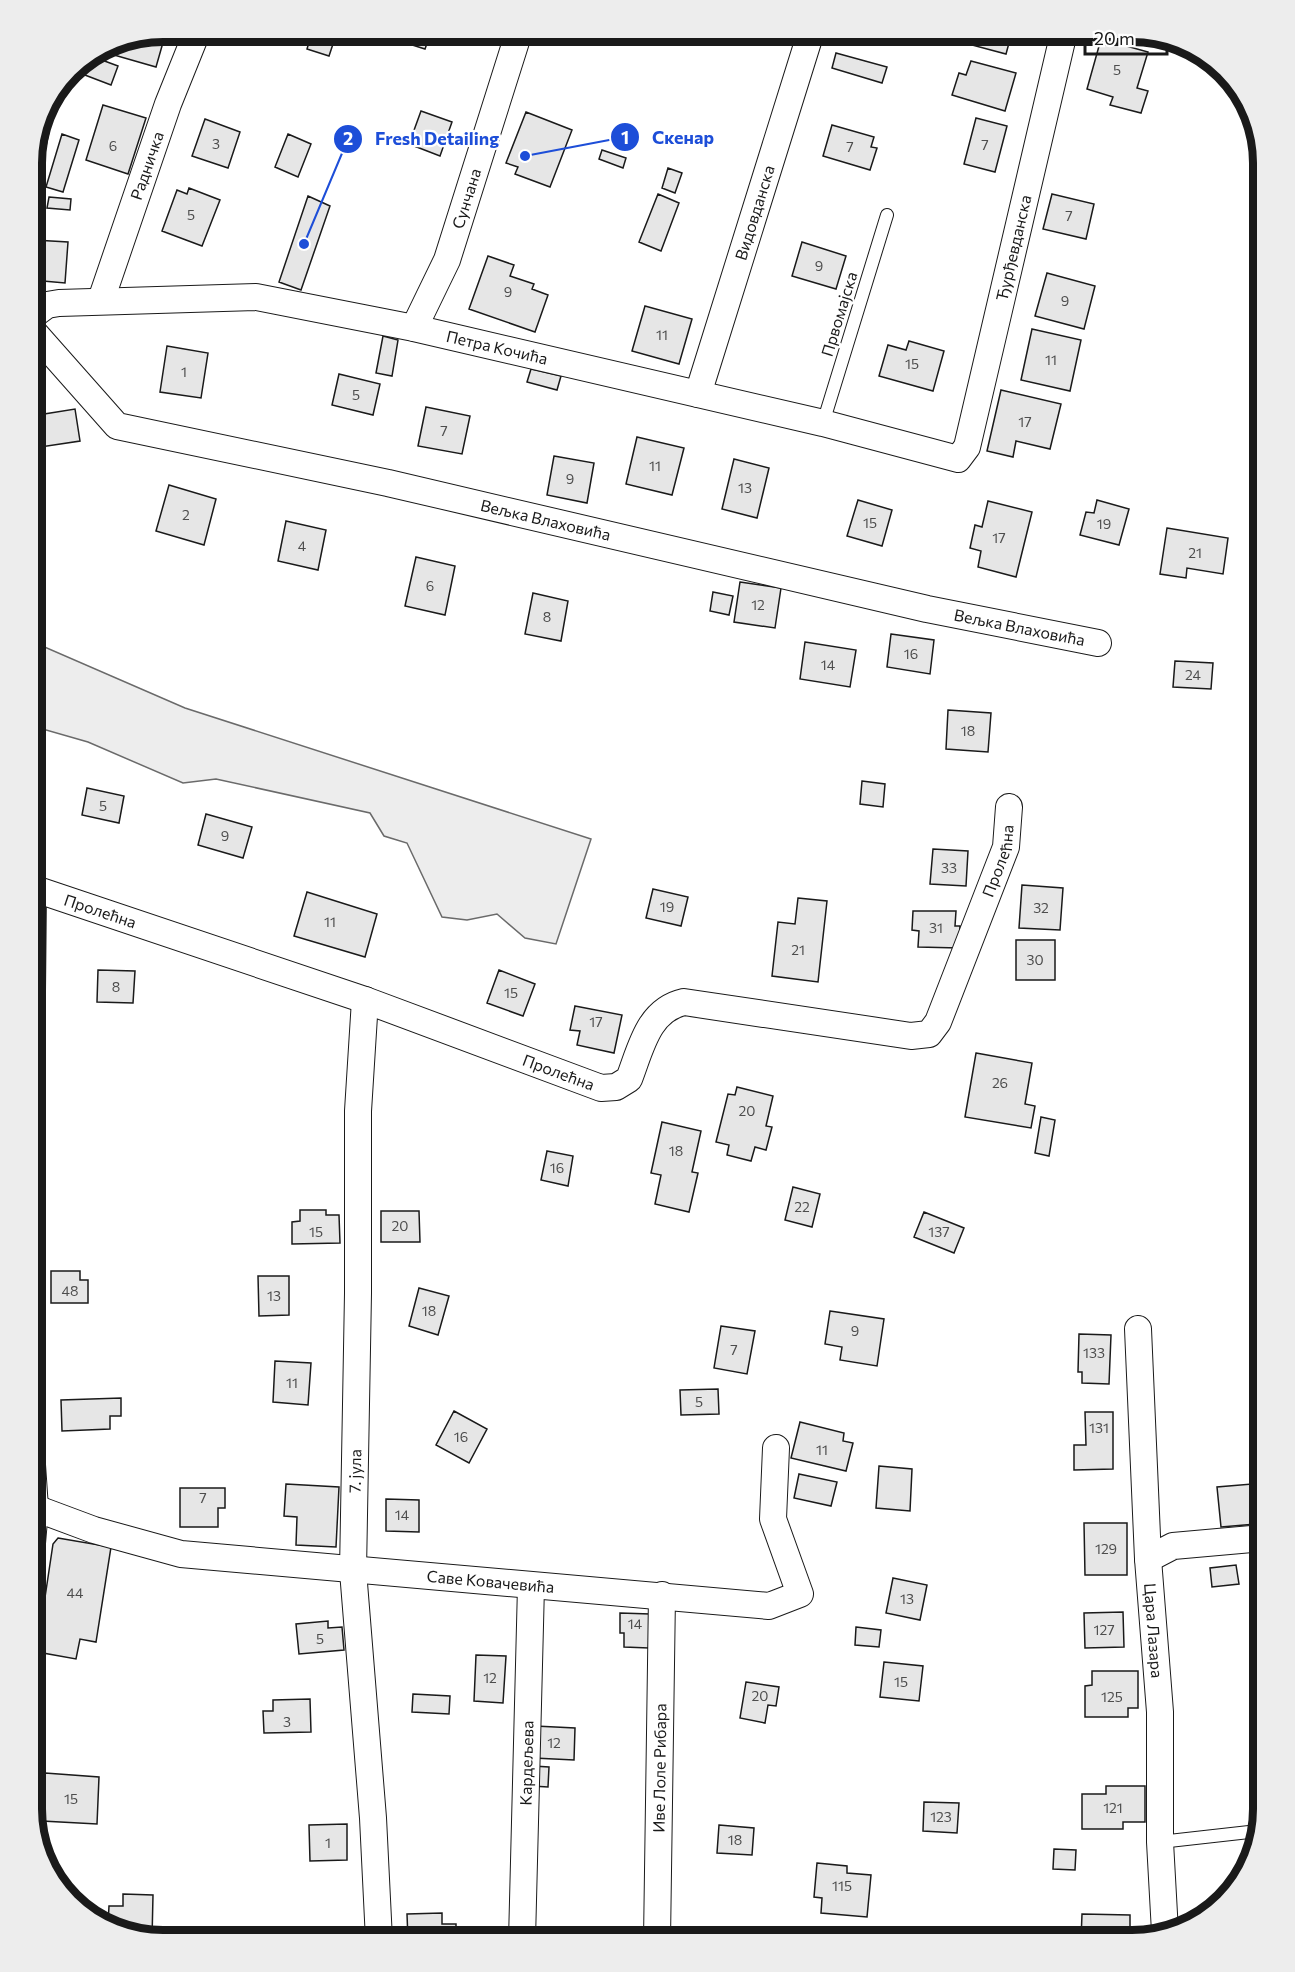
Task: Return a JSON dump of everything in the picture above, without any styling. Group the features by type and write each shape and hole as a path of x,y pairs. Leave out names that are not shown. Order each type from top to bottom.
{"street":[{"name":"Радничка","path":"101,300 168,104 193,42"},
{"name":"Сунчана","path":"414,328 447,260 516,42"},
{"name":"Видовданска","path":"698,394 808,42"},
{"name":"Ђурђевданска","path":"958,459 967,447 1062,42"},
{"name":"Петра Кочића","path":"42,309 47,305 101,300 256,297 414,328 823,423 958,459"},
{"name":"Вељка Влаховића","path":"42,341 117,426 388,483 927,609 1098,643"},
{"name":"Пролећна","path":"42,891 365,1000 601,1088 616,1087 629,1079 656,1017 671,1005 684,1002 920,1037 928,1034 938,1022 1006,847 1009,807"},
{"name":"7. јула","path":"365,1000 358,1111 358,1293 353,1571 373,1818 379,1930"},
{"name":"Цара Лазара","path":"1138,1329 1148,1559 1160,1712 1160,1842 1165,1925"},
{"name":"Саве Ковачевића","path":"42,1511 94,1530 181,1554 769,1606 801,1594 773,1518 776,1448"},
{"path":"1148,1559 1173,1546 1253,1539"},
{"name":"Кардељева","path":"522,1930 531,1586"},
{"name":"Иве Лоле Рибара","path":"657,1930 662,1595"}],"lane":[{"name":"Првомајска","path":"823,423 887,215"},
{"path":"1160,1842 1251,1832"}],"shaded area":[{"path":"42,646 185,708 591,839 556,944 525,938 497,914 467,920 442,917 407,843 384,836 370,813 216,779 183,783 88,742 42,729"}],"building":[{"path":"163,42 156,67 114,55 115,52 124,48"},
{"path":"309,42 334,42 329,56 307,49"},
{"path":"403,42 427,42 425,49"},
{"path":"973,42 1009,42 1006,54 972,45"},
{"path":"1100,42 1112,42 1148,52 1137,88 1148,91 1141,113 1110,105 1113,97 1087,89"},
{"path":"836,53 887,67 882,83 832,68"},
{"path":"101,60 118,66 111,85 81,74"},
{"path":"971,61 1016,73 1005,111 952,95 959,73 966,75"},
{"path":"103,105 146,118 128,174 86,160"},
{"path":"421,111 452,122 440,156 409,144"},
{"path":"526,112 572,130 550,187 515,174 518,167 506,163"},
{"path":"976,118 1007,126 995,172 964,164"},
{"path":"205,119 240,132 228,168 192,156"},
{"path":"51,122 44,156 42,155 44,139"},
{"path":"832,125 874,137 871,147 877,148 870,170 823,156"},
{"path":"62,134 79,140 63,192 46,187"},
{"path":"288,134 311,144 298,177 275,167"},
{"path":"602,150 626,158 623,168 599,159"},
{"path":"668,168 682,173 675,193 662,188"},
{"path":"189,188 220,200 202,246 162,231 177,190 187,194"},
{"path":"658,194 679,203 661,251 639,242"},
{"path":"1052,194 1094,204 1086,239 1043,229"},
{"path":"308,196 330,206 301,290 279,282"},
{"path":"49,197 71,199 70,210 47,208"},
{"path":"42,240 68,242 65,283 42,281"},
{"path":"802,242 846,256 836,289 792,276"},
{"path":"488,256 514,265 510,276 534,284 532,289 548,295 535,332 469,309"},
{"path":"1047,273 1095,286 1084,329 1035,316"},
{"path":"645,306 692,319 679,364 632,351"},
{"path":"1032,329 1081,340 1070,391 1021,380"},
{"path":"383,336 398,340 392,376 376,373"},
{"path":"909,341 944,351 933,391 879,376 888,345 906,350"},
{"path":"167,346 208,353 201,398 160,392"},
{"path":"531,369 561,376 557,390 527,382"},
{"path":"339,374 380,384 373,415 332,405"},
{"path":"1001,390 1061,404 1050,449 1016,441 1013,457 987,451"},
{"path":"426,407 470,416 462,454 418,446"},
{"path":"75,409 80,441 42,447 42,414"},
{"path":"637,437 684,448 672,495 626,484"},
{"path":"554,456 594,463 587,503 547,495"},
{"path":"734,459 769,468 757,518 722,509"},
{"path":"169,485 216,499 204,545 156,531"},
{"path":"858,500 892,510 882,546 847,536"},
{"path":"1097,500 1129,509 1119,545 1080,535 1086,512 1094,513"},
{"path":"988,501 1032,512 1016,577 978,567 981,551 970,548 975,525 982,527"},
{"path":"286,521 326,530 318,570 278,561"},
{"path":"1167,528 1228,538 1223,574 1187,568 1186,578 1160,574"},
{"path":"416,557 455,566 445,615 405,606"},
{"path":"740,582 781,588 775,628 734,622"},
{"path":"713,592 733,596 729,615 710,611"},
{"path":"533,593 568,601 561,641 525,634"},
{"path":"891,634 934,640 930,674 887,667"},
{"path":"805,642 856,650 850,687 800,679"},
{"path":"1175,661 1213,663 1211,689 1173,687"},
{"path":"948,710 991,713 988,752 946,749"},
{"path":"862,781 885,784 883,807 860,804"},
{"path":"87,788 124,796 119,823 82,815"},
{"path":"206,814 252,827 243,858 198,845"},
{"path":"933,849 968,851 966,886 930,884"},
{"path":"1022,885 1063,888 1060,930 1019,928"},
{"path":"653,889 688,897 681,926 646,918"},
{"path":"307,892 377,914 365,957 294,936"},
{"path":"798,898 827,901 818,982 772,976 778,922 795,924"},
{"path":"913,911 956,911 955,926 960,926 959,948 918,947 919,931 912,930"},
{"path":"1016,940 1055,940 1055,980 1016,980"},
{"path":"98,970 135,971 133,1003 97,1002"},
{"path":"499,970 535,984 523,1016 487,1003"},
{"path":"575,1006 622,1015 614,1053 577,1045 580,1031 570,1030"},
{"path":"976,1053 1032,1063 1025,1104 1035,1106 1031,1128 965,1117"},
{"path":"737,1087 773,1096 766,1126 772,1127 766,1150 755,1147 751,1161 727,1155 729,1145 716,1142 728,1094 735,1095"},
{"path":"1041,1117 1055,1120 1049,1156 1035,1153"},
{"path":"662,1122 701,1131 692,1172 698,1173 689,1212 655,1204 661,1175 651,1173"},
{"path":"547,1151 573,1156 568,1186 541,1180"},
{"path":"793,1187 820,1194 812,1227 785,1220"},
{"path":"300,1210 326,1210 326,1215 339,1215 340,1243 292,1244 292,1222 300,1221"},
{"path":"381,1211 419,1211 420,1242 381,1242"},
{"path":"924,1212 964,1228 954,1253 914,1237"},
{"path":"51,1271 80,1271 80,1280 88,1280 88,1303 51,1303"},
{"path":"258,1276 289,1276 289,1315 259,1316"},
{"path":"419,1288 449,1296 438,1335 409,1326"},
{"path":"830,1311 884,1319 877,1366 840,1360 842,1347 825,1344"},
{"path":"721,1326 755,1331 747,1374 714,1368"},
{"path":"1079,1334 1111,1335 1109,1384 1082,1383 1082,1372 1078,1372"},
{"path":"275,1361 311,1363 308,1405 273,1402"},
{"path":"718,1389 719,1414 681,1415 680,1390"},
{"path":"121,1398 121,1416 110,1416 110,1429 62,1431 61,1400"},
{"path":"454,1411 487,1429 469,1463 436,1445"},
{"path":"1085,1412 1113,1412 1113,1469 1074,1470 1074,1445 1086,1445"},
{"path":"800,1422 844,1433 843,1441 853,1443 846,1471 791,1458"},
{"path":"879,1466 912,1469 910,1511 876,1508"},
{"path":"799,1474 837,1482 831,1506 794,1498"},
{"path":"286,1484 339,1487 336,1547 296,1545 297,1517 284,1516"},
{"path":"1252,1484 1253,1524 1221,1527 1217,1487"},
{"path":"180,1488 225,1488 225,1508 218,1508 218,1527 180,1527"},
{"path":"386,1499 419,1500 419,1532 386,1531"},
{"path":"1084,1523 1127,1523 1127,1575 1085,1575"},
{"path":"58,1538 111,1547 96,1642 80,1639 76,1659 42,1651 42,1617 53,1544"},
{"path":"1250,1549 1253,1549 1253,1572"},
{"path":"1236,1565 1239,1584 1212,1587 1210,1568"},
{"path":"893,1578 927,1585 920,1620 886,1613"},
{"path":"1123,1612 1124,1647 1085,1648 1084,1613"},
{"path":"620,1613 650,1614 649,1648 624,1647 624,1633 620,1633"},
{"path":"328,1621 328,1628 342,1627 344,1650 299,1654 296,1624"},
{"path":"856,1627 881,1630 879,1647 855,1645"},
{"path":"476,1655 506,1656 503,1703 474,1701"},
{"path":"884,1662 923,1666 919,1701 880,1697"},
{"path":"1092,1671 1138,1671 1138,1708 1128,1708 1128,1717 1085,1717 1085,1686 1092,1685"},
{"path":"746,1682 779,1687 776,1706 768,1705 765,1723 740,1718"},
{"path":"413,1694 450,1696 449,1714 412,1712"},
{"path":"310,1699 311,1732 264,1733 263,1711 273,1711 273,1700"},
{"path":"535,1726 575,1728 574,1760 534,1758"},
{"path":"533,1766 549,1767 548,1787 532,1786"},
{"path":"45,1773 99,1777 97,1824 43,1821"},
{"path":"1106,1786 1145,1786 1145,1822 1123,1822 1123,1829 1082,1829 1082,1794 1106,1794"},
{"path":"924,1802 959,1803 957,1833 923,1831"},
{"path":"347,1824 347,1860 310,1861 309,1825"},
{"path":"719,1825 754,1828 752,1855 717,1853"},
{"path":"1054,1849 1076,1850 1075,1870 1053,1869"},
{"path":"817,1863 847,1866 847,1873 871,1875 867,1917 821,1913 822,1898 814,1897"},
{"path":"123,1894 153,1895 152,1930 124,1924 108,1917 109,1906 123,1906"},
{"path":"442,1913 442,1924 456,1924 456,1930 408,1930 407,1914"},
{"path":"1082,1914 1130,1915 1130,1930 1081,1930"}],"place":[{"name":"Скенар","path":"525,156"},
{"name":"Fresh Detailing","path":"304,244"}]}
